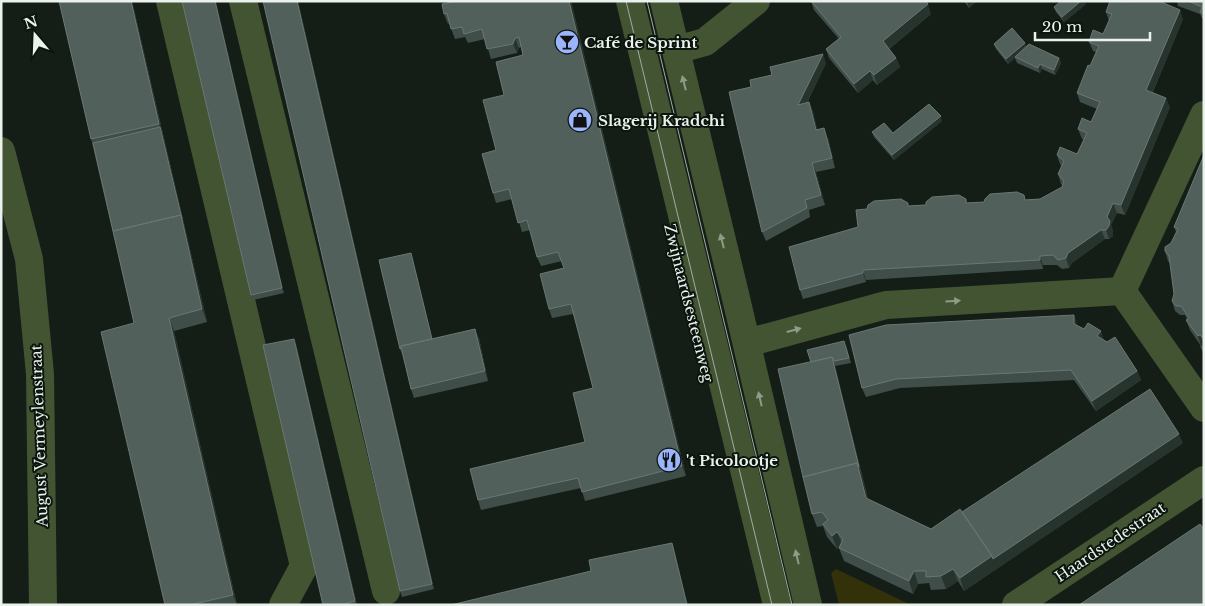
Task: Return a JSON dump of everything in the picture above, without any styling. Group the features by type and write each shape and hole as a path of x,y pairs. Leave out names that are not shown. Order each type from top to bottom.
{"street":[{"path":"170,1 304,566 283,605"},
{"path":"243,1 386,591"},
{"name":"Zwijnaardsesteenweg","path":"614,1 762,605"},
{"path":"630,1 778,605"},
{"path":"643,1 788,605"},
{"path":"664,1 808,605"},
{"path":"676,50 705,42 756,1"},
{"path":"1122,291 1204,116"},
{"name":"August Vermeylenstraat","path":"1,152 29,259 40,374 43,605"},
{"path":"747,343 886,305 1122,291"},
{"path":"1122,291 1204,408"},
{"name":"Haardstedestraat","path":"1016,605 1204,480"}],"shaded area":[{"path":"836,569 909,605 839,605 831,573"}],"building":[{"path":"59,1 131,1 159,124 91,139"},
{"path":"182,1 215,1 282,288 251,295"},
{"path":"263,1 297,1 432,584 400,591"},
{"path":"451,1 569,1 682,466 582,492 578,478 478,500 470,469 585,442 573,393 593,388 571,304 549,309 540,274 564,268 558,252 537,257 527,220 518,223 509,189 493,193 482,154 496,150 483,100 504,95 496,62 523,55 519,37 515,38 513,44 487,49 482,29 464,34 462,27 451,29 447,13 444,14 442,4"},
{"path":"811,1 926,1 928,4 883,41 896,58 874,75 870,71 854,84 826,49 841,37"},
{"path":"1061,1 1081,1 1062,17 1054,7"},
{"path":"1110,1 1159,1 1180,10 1146,90 1166,98 1121,205 1113,203 1107,217 1110,221 1106,230 1101,230 1068,253 1066,258 1058,260 1053,255 1040,256 1040,260 863,270 863,273 800,290 789,247 858,227 856,210 867,209 868,205 874,201 901,199 908,203 908,206 926,205 926,202 932,197 959,195 966,199 966,203 984,202 990,194 1017,192 1024,195 1025,200 1040,199 1062,187 1064,181 1058,174 1064,161 1057,155 1060,147 1077,154 1087,133 1078,129 1082,118 1091,122 1100,102 1077,93 1088,65 1090,66 1099,46 1089,42 1093,30 1103,34 1112,14 1106,12"},
{"path":"1188,1 1204,1 1204,14 1200,12 1202,7"},
{"path":"1012,28 1025,43 1006,59 994,44"},
{"path":"1029,44 1059,58 1054,70 1040,64 1038,68 1015,57"},
{"path":"823,54 798,105 809,102 816,130 824,128 832,158 812,163 821,195 805,200 807,208 762,232 729,92 751,87 750,80 772,75 770,67"},
{"path":"929,104 941,116 892,155 872,132 884,123 893,133"},
{"path":"160,127 182,219 181,215 113,231 93,143"},
{"path":"1204,155 1204,339 1200,335 1198,336 1186,320 1189,318 1181,306 1176,306 1172,301 1174,294 1169,256 1165,251 1165,247 1171,243 1178,229 1174,227"},
{"path":"181,215 202,309 169,318 233,595 190,605 165,605 101,332 134,323 113,231"},
{"path":"411,253 432,339 401,346 400,349 379,260"},
{"path":"1074,315 1074,324 1084,329 1088,323 1101,331 1097,336 1107,342 1115,337 1137,371 1092,401 1071,370 896,379 862,388 849,335 886,325"},
{"path":"475,329 485,371 411,389 401,346"},
{"path":"294,339 355,601 340,605 323,605 263,345"},
{"path":"844,341 849,358 834,361 832,357 811,362 807,350"},
{"path":"832,357 859,467 857,463 803,477 778,369"},
{"path":"1150,389 1179,434 993,559 962,512"},
{"path":"857,463 866,498 931,529 960,509 992,556 960,578 953,569 941,576 926,577 926,571 914,571 909,581 839,548 843,539 837,532 832,536 823,524 828,520 822,512 812,514 803,477"},
{"path":"1200,524 1204,529 1204,605 1079,605"},
{"path":"672,543 687,605 451,605 591,571 589,560"}],"tram line":[{"path":"626,1 772,605"},
{"path":"647,1 792,605"}],"place":[{"name":"Café de Sprint","path":"567,42"},
{"name":"Slagerij Kradchi","path":"580,120"},
{"name":"'t Picolootje","path":"669,460"}]}
